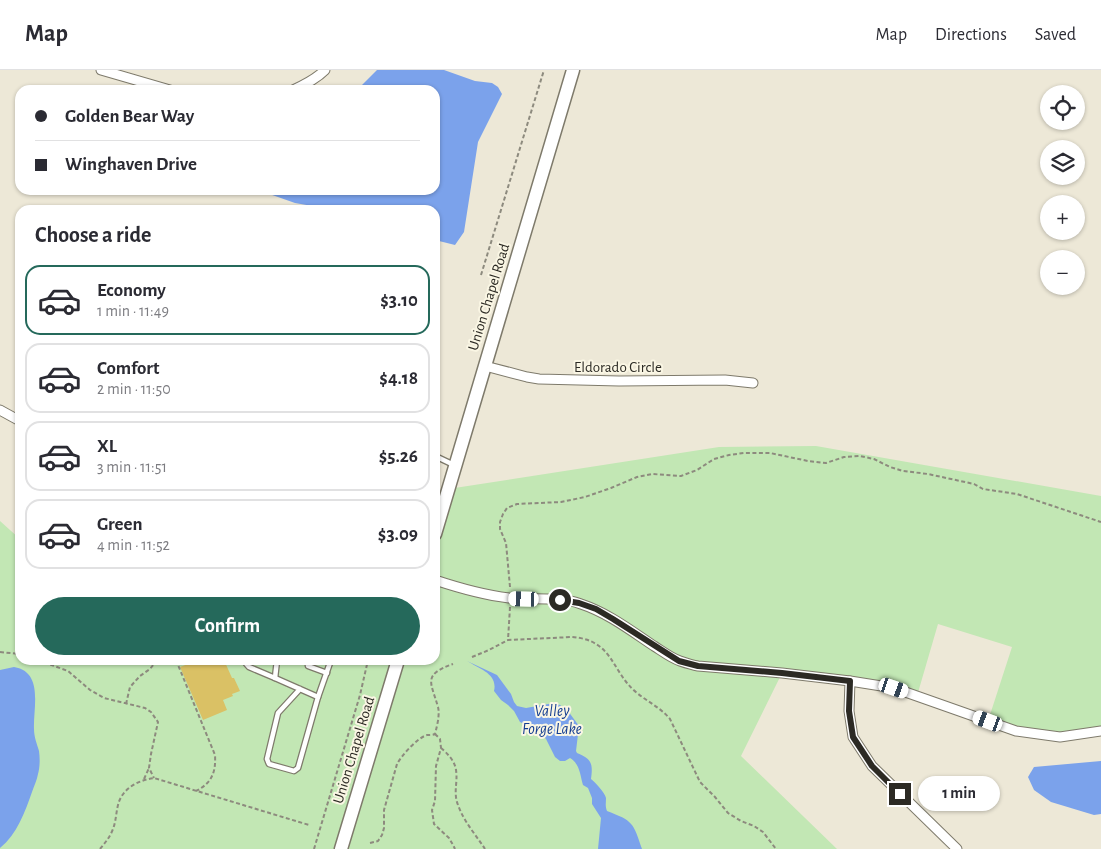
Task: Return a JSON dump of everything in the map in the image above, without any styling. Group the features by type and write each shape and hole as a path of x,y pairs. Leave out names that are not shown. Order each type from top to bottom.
{"main road":[{"name":"Union Chapel Road","path":"440,518 573,70"},
{"name":"Union Chapel Road","path":"341,849 396,665"}],"street":[{"path":"102,70 153,85"},
{"path":"303,85 325,70"},
{"name":"Eldorado Circle","path":"485,366 539,379 619,381 724,380 754,383"},
{"path":"0,410 15,418"},
{"path":"440,581 490,596 560,600 579,603 596,609 663,652 688,664 782,673 894,688 1016,731 1060,737 1101,731"},
{"path":"850,681 849,711 853,737 872,766 957,849"}],"lane":[{"path":"440,458 456,465"},
{"path":"247,665 318,697"},
{"path":"275,678 276,665"},
{"path":"308,665 326,673"},
{"path":"300,689 278,713 267,759 269,764 294,771 298,768 329,665"}],"path":[{"path":"481,275 544,70"},
{"path":"508,640 511,598 506,543 500,528 500,522 508,508 516,504 561,502 585,497 637,477 652,474 681,476 697,470 714,459 729,455 770,453 826,463 844,457 860,456 874,459 903,471 928,474 974,484 983,489 1017,494 1101,522"},
{"path":"472,657 508,640 572,637 591,641 611,658 626,682 636,693 664,712 670,719 700,782 728,812 741,821 764,832 776,849"},
{"path":"0,652 15,654"},
{"path":"453,664 436,672 430,684 438,707 439,714 436,734 440,739 441,748 436,766 435,800 432,810 434,824 449,838 455,849"},
{"path":"52,665 68,671 90,690 104,698 145,708 151,712 158,722 149,768 144,779"},
{"path":"126,704 130,687 153,665"},
{"path":"178,665 215,755 215,772 204,787 196,791"},
{"path":"314,849 360,695 367,665"},
{"path":"370,843 378,841 382,835 384,810 400,759 418,740 436,734"},
{"path":"441,748 454,763 456,770 455,792 463,817 485,849"},
{"path":"149,768 154,778"},
{"path":"100,849 110,838 114,829 120,797 126,790 144,779 154,778 309,825"}],"green space":[{"path":"816,446 1101,496 1101,731 1060,737 988,721 1012,647 938,624 917,696 782,673 741,756 837,849 0,849 0,521 15,534 15,665 440,665 440,517 448,489 719,447"}],"water":[{"path":"377,70 444,70 475,81 492,83 498,87 502,94 478,142 464,232 455,245 440,241 440,205 306,205 272,195 440,195 440,85 362,85"},
{"name":"Valley Forge Lake","path":"467,661 497,675 517,706 526,708 554,703 568,711 579,726 576,751 589,760 592,769 591,779 606,798 607,811 622,817 631,824 642,849 598,849 601,818 592,804 588,788 583,785 576,763 570,758 560,761 555,757 546,739 538,731 520,722 514,711 501,700 494,691 495,685 491,676"},
{"path":"14,667 23,670 30,676 33,683 35,692 34,732 40,760 36,781 20,822 0,848 0,670"},
{"path":"1101,761 1101,814 1094,815 1051,802 1034,790 1028,777 1034,767"}],"building":[{"path":"185,665 226,665 240,691 223,700 227,710 203,720 180,667"}],"route":[{"path":"560,600 579,603 596,609 663,652 688,664 850,681 849,711 853,737 872,766 900,794"}]}
